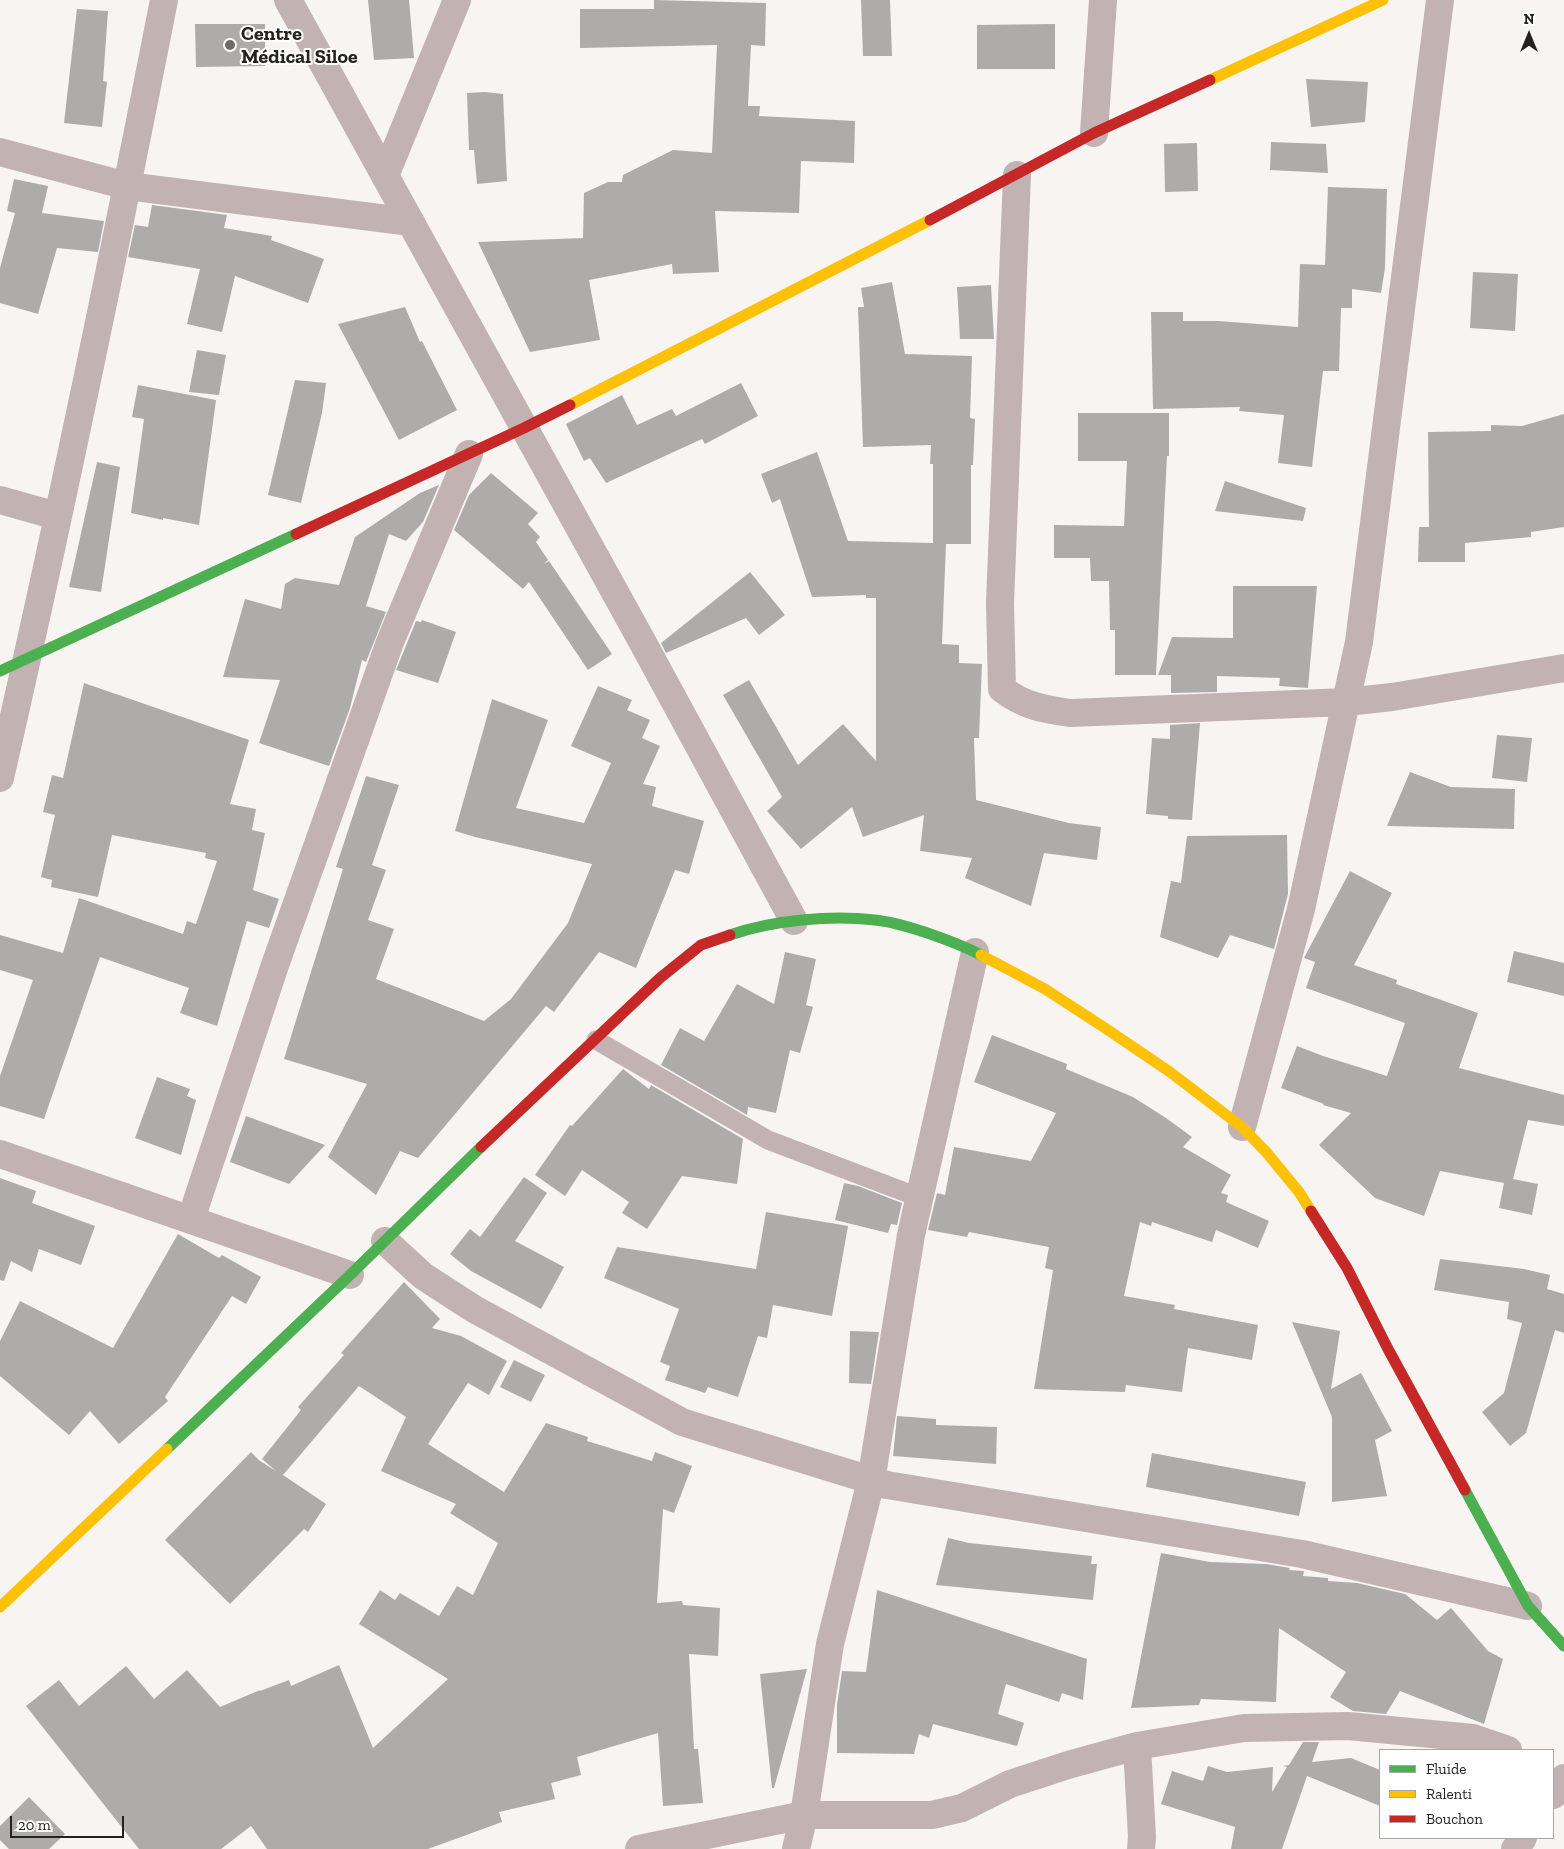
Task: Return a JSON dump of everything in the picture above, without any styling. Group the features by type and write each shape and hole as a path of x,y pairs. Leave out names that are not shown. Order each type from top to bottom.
{"main road":[{"path":"0,671 524,428 1094,134 1383,0"},
{"path":"0,1607 350,1275 536,1094 596,1040 660,978 701,945 740,931 794,921 830,919 876,920 914,929 975,952 1044,989 1170,1072 1242,1127 1267,1153 1299,1192 1347,1268 1388,1349 1528,1606 1564,1646"}],"street":[{"path":"0,778 28,658 164,0"},
{"path":"288,0 794,921"},
{"path":"385,176 457,0"},
{"path":"1094,134 1103,0"},
{"path":"1242,1127 1301,908 1359,642 1440,0"},
{"path":"0,152 127,186 411,222"},
{"path":"1017,175 1000,603 1002,689 1016,700 1040,709 1070,713 1347,702 1392,697 1564,668"},
{"path":"191,1219 275,965 387,651 469,454"},
{"path":"0,500 57,516"},
{"path":"796,1849 804,1815 830,1644 871,1481 899,1302 918,1198 975,952"},
{"path":"0,1154 350,1275"},
{"path":"385,1241 423,1276 474,1309 682,1422 871,1481 1302,1554 1528,1606"},
{"path":"639,1849 804,1815 932,1815 962,1808 1010,1784 1068,1765 1138,1746 1244,1728 1348,1726 1473,1738 1505,1749"},
{"path":"1138,1746 1141,1849"}],"lane":[{"path":"596,1040 768,1140 918,1198"}],"building":[{"path":"368,0 409,0 414,58 374,60"},
{"path":"654,0 766,3 765,46 751,45 748,106 760,106 759,116 855,121 854,163 801,161 799,213 715,211 719,272 673,274 672,264 589,280 600,340 530,352 478,242 583,238 584,193 608,182 622,182 623,175 673,150 712,153 717,45 580,48 580,9 654,9"},
{"path":"861,0 890,0 892,56 863,56"},
{"path":"77,9 108,11 103,81 107,82 102,127 64,123"},
{"path":"195,24 265,24 265,66 196,67"},
{"path":"1055,24 1055,69 977,69 977,25"},
{"path":"1306,79 1368,82 1365,122 1311,127"},
{"path":"467,93 503,94 507,181 477,184 474,150 469,150"},
{"path":"1271,142 1326,144 1328,173 1270,170"},
{"path":"1197,143 1198,191 1165,192 1164,144"},
{"path":"14,179 48,186 42,213 104,221 98,252 57,248 38,314 0,303 0,268 15,213 7,211"},
{"path":"1328,187 1387,189 1385,268 1381,293 1352,289 1352,308 1341,308 1339,371 1323,371 1312,467 1278,463 1284,415 1239,411 1240,407 1153,409 1151,312 1183,312 1183,321 1218,321 1298,327 1300,264 1325,265"},
{"path":"152,205 227,215 224,228 272,236 271,240 324,259 308,303 235,276 222,332 187,324 200,269 128,257 135,225 148,227"},
{"path":"1473,272 1518,274 1515,331 1470,328"},
{"path":"892,282 905,354 972,356 970,418 975,419 973,465 971,465 971,544 946,544 942,644 959,645 959,663 982,664 979,738 974,738 976,800 1069,823 1101,827 1097,860 1044,853 1031,906 965,878 972,858 920,851 924,815 863,837 852,807 801,849 767,811 782,797 723,695 749,680 798,765 843,724 876,761 876,598 866,598 866,595 812,597 780,499 772,503 761,474 817,452 848,541 933,543 933,464 930,464 931,445 863,447 858,307 864,307 861,288"},
{"path":"991,285 994,339 960,339 957,287"},
{"path":"405,307 420,342 422,341 457,410 399,440 338,324"},
{"path":"197,350 226,355 219,395 189,392"},
{"path":"295,380 326,383 322,413 301,503 268,495"},
{"path":"741,383 758,416 705,444 702,439 606,483 590,458 584,461 566,424 622,395 637,425 672,409 676,416"},
{"path":"138,385 216,400 199,525 131,513 144,419 132,417"},
{"path":"1078,413 1169,413 1169,456 1167,456 1156,675 1115,675 1115,630 1110,630 1109,581 1091,581 1090,558 1054,558 1054,525 1124,526 1127,461 1078,461"},
{"path":"1564,414 1564,527 1531,532 1531,537 1465,543 1465,562 1418,562 1419,527 1429,527 1428,432 1491,431 1491,425 1522,426"},
{"path":"97,462 120,467 101,592 69,587"},
{"path":"491,473 538,513 528,524 540,537 536,542 548,560 544,564 549,561 612,654 588,670 529,582 523,589 454,530 469,495"},
{"path":"1225,481 1306,508 1303,521 1215,511"},
{"path":"439,485 423,522 406,541 389,534 366,606 386,612 366,662 362,660 350,708 329,766 259,743 280,680 223,677 245,599 281,609 285,584 295,578 339,585 355,537 420,493"},
{"path":"750,572 785,615 759,635 746,618 666,653 661,643"},
{"path":"1233,586 1317,586 1308,688 1279,686 1280,678 1217,676 1217,692 1171,693 1171,675 1158,675 1172,637 1233,638"},
{"path":"422,620 456,632 438,683 396,670 416,621 421,622"},
{"path":"84,683 249,740 230,804 256,809 252,830 265,833 253,890 279,899 269,928 247,921 217,1026 180,1013 189,988 100,957 44,1119 0,1106 0,1076 33,980 0,970 0,935 63,953 79,898 183,934 187,921 196,924 217,861 205,858 206,853 112,835 98,897 51,887 52,880 41,877 55,815 43,812 52,775 63,778"},
{"path":"598,686 632,700 627,710 650,720 642,738 660,746 643,784 656,787 652,806 704,821 689,874 675,870 636,968 599,952 554,1012 546,1006 418,1158 400,1151 376,1195 328,1157 367,1084 284,1059 343,869 336,867 366,776 399,785 372,865 386,870 368,920 394,929 376,979 484,1021 511,999 568,923 592,864 455,831 492,699 548,720 516,808 584,823 611,763 571,746"},
{"path":"1200,723 1192,820 1168,819 1168,816 1146,814 1152,738 1170,739 1170,725"},
{"path":"1497,735 1532,738 1527,782 1492,778"},
{"path":"1410,772 1451,787 1515,789 1514,829 1387,826"},
{"path":"1287,835 1288,894 1274,949 1230,935 1218,958 1160,937 1171,881 1181,883 1187,836"},
{"path":"1350,871 1392,893 1354,965 1397,980 1396,984 1478,1013 1459,1068 1564,1095 1564,1126 1528,1120 1513,1179 1538,1184 1532,1215 1499,1208 1504,1183 1440,1171 1424,1216 1375,1198 1319,1145 1351,1113 1323,1105 1281,1088 1297,1046 1387,1076 1405,1023 1306,988 1315,962 1304,958"},
{"path":"1514,951 1564,963 1564,996 1507,982"},
{"path":"785,952 816,959 806,1005 813,1007 800,1053 790,1050 776,1113 748,1107 747,1115 661,1065 680,1028 704,1041 737,984 774,1004"},
{"path":"992,1035 1067,1064 1066,1069 1133,1097 1166,1118 1192,1137 1183,1147 1231,1175 1221,1193 1228,1195 1226,1202 1269,1221 1258,1248 1216,1230 1212,1242 1152,1222 1151,1226 1140,1222 1124,1296 1175,1305 1174,1309 1258,1325 1252,1360 1188,1348 1182,1392 1126,1385 1125,1392 1034,1389 1053,1270 1045,1268 1049,1247 969,1232 967,1237 928,1230 937,1193 945,1195 954,1147 1031,1161 1056,1113 974,1082"},
{"path":"623,1069 649,1089 651,1085 743,1139 737,1184 682,1176 647,1229 622,1213 629,1202 582,1170 565,1196 535,1175 570,1125 572,1126"},
{"path":"157,1077 190,1089 187,1096 196,1100 181,1155 135,1138"},
{"path":"246,1116 325,1145 289,1184 230,1162"},
{"path":"524,1177 547,1193 515,1241 564,1267 541,1309 471,1271 450,1254 470,1229 480,1237"},
{"path":"0,1178 36,1191 32,1203 95,1226 81,1265 39,1249 32,1272 11,1261 4,1281 0,1280"},
{"path":"844,1183 858,1186 902,1203 897,1225 891,1224 888,1233 835,1220"},
{"path":"766,1212 848,1226 832,1316 773,1305 767,1338 758,1336 738,1397 708,1387 705,1393 665,1380 670,1366 660,1362 679,1309 604,1278 617,1247 756,1269"},
{"path":"178,1234 219,1258 222,1255 261,1277 246,1304 232,1296 165,1397 168,1401 119,1444 90,1411 69,1435 0,1376 0,1341 20,1301 113,1348"},
{"path":"1440,1259 1524,1269 1550,1275 1547,1289 1564,1294 1564,1333 1555,1330 1526,1433 1510,1446 1482,1412 1504,1393 1522,1323 1507,1319 1509,1302 1434,1290"},
{"path":"404,1282 440,1319 432,1328 461,1336 507,1361 489,1395 468,1383 428,1444 504,1492 546,1423 588,1437 587,1441 652,1461 655,1452 692,1466 674,1513 663,1509 657,1603 682,1601 683,1605 720,1608 718,1656 689,1654 694,1749 698,1749 703,1803 663,1806 658,1733 577,1757 581,1775 551,1783 555,1799 499,1812 502,1822 428,1849 267,1849 251,1826 221,1849 139,1849 26,1706 59,1680 79,1706 126,1666 154,1699 187,1670 220,1707 289,1680 291,1686 339,1665 373,1748 448,1679 359,1624 380,1590 395,1600 400,1593 439,1616 457,1586 473,1595 498,1543 450,1513 456,1504 381,1471 406,1417 359,1386 283,1475 326,1504 308,1532 304,1529 230,1604 165,1540 251,1452 260,1461 276,1471 262,1459 301,1410 298,1407 344,1355 341,1353"},
{"path":"1292,1322 1340,1331 1331,1389 1361,1373 1392,1431 1375,1440 1387,1496 1332,1502 1332,1417"},
{"path":"850,1331 879,1332 871,1384 849,1383"},
{"path":"514,1360 545,1375 531,1402 500,1387"},
{"path":"897,1416 936,1419 936,1425 997,1427 996,1464 893,1456"},
{"path":"1152,1453 1306,1482 1299,1516 1146,1487"},
{"path":"948,1538 969,1543 1092,1556 1091,1564 1097,1564 1093,1600 936,1585"},
{"path":"1161,1553 1210,1562 1266,1564 1290,1568 1289,1570 1304,1571 1303,1576 1328,1578 1328,1581 1357,1583 1405,1594 1437,1620 1451,1608 1488,1651 1503,1659 1484,1724 1400,1691 1386,1714 1353,1711 1330,1697 1346,1672 1279,1628 1276,1702 1201,1699 1199,1705 1131,1708"},
{"path":"877,1590 1087,1659 1083,1700 1062,1693 1059,1702 1006,1684 998,1714 1024,1723 1017,1746 933,1724 929,1738 919,1734 914,1754 837,1753 837,1705 842,1671 866,1672"},
{"path":"807,1669 774,1788 772,1788 760,1674"},
{"path":"1303,1742 1319,1742 1312,1762 1351,1758 1379,1770 1379,1806 1307,1776 1282,1849 1231,1849 1235,1827 1161,1804 1172,1771 1203,1781 1208,1766 1227,1772 1273,1767 1272,1792 1287,1767 1283,1766 1289,1765"},
{"path":"29,1797 65,1834 49,1849 9,1849 0,1840 0,1826"}],"traffic: fast":[{"path":"0,671 296,534"},
{"path":"730,935 783,922 802,920 839,918 875,920 915,929 958,944 981,955"},
{"path":"167,1449 481,1147"},
{"path":"1465,1490 1528,1606 1564,1646"}],"traffic: slow":[{"path":"1210,80 1383,0"},
{"path":"570,405 930,220"},
{"path":"981,955 1045,989 1105,1028 1170,1072 1242,1127 1267,1153 1299,1192 1311,1211"},
{"path":"0,1607 167,1449"}],"traffic: jam":[{"path":"930,220 1094,133 1210,80"},
{"path":"296,534 570,405"},
{"path":"481,1147 660,978 701,945 730,935"},
{"path":"1311,1211 1347,1268 1388,1349 1465,1490"}],"place":[{"name":"Centre Médical Siloe","path":"230,45"}]}
